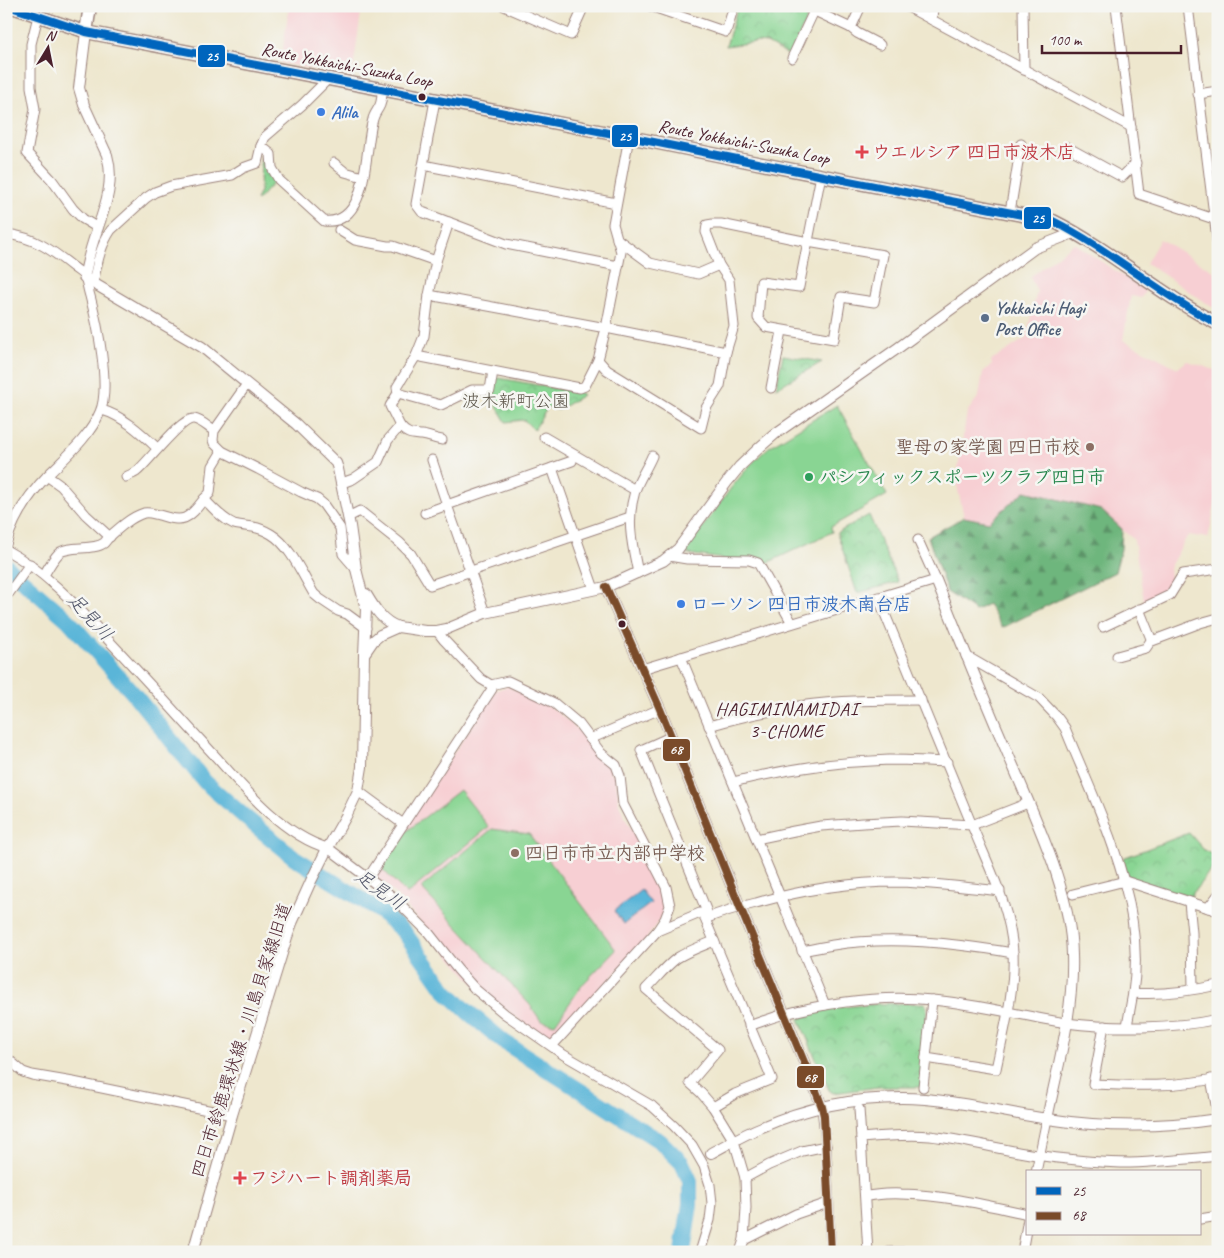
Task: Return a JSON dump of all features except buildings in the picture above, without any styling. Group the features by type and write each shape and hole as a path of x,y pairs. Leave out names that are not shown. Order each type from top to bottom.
{"main road":[{"path":"8,6 86,32 90,6"},
{"name":"Route Yokkaichi-Suzuka Loop","path":"86,32 1053,221 1076,232 1151,284 1218,324"}],"street":[{"path":"504,6 571,35 584,6"},
{"path":"650,6 726,32 734,6"},
{"path":"804,6 851,28 880,45"},
{"path":"851,28 861,6"},
{"path":"906,6 1131,127"},
{"path":"932,20 933,6"},
{"path":"1023,6 1024,70"},
{"path":"1116,6 1139,194 1214,219"},
{"path":"1188,6 1218,248"},
{"path":"792,58 814,11"},
{"path":"38,16 31,44 31,87 35,109 27,153 52,180 78,214 98,228"},
{"path":"6,544 9,533 34,492 91,429 102,410 104,383 101,349 89,280 98,228 110,186 110,168 107,155 84,105 79,88 86,32"},
{"path":"89,280 106,236 146,198 164,188 232,175 242,168 258,163 261,146 265,137 302,105 328,79"},
{"path":"261,146 271,154 272,168 278,180 324,221 334,222 351,212 359,195 373,118 380,105 382,89"},
{"path":"1198,94 1218,92"},
{"path":"435,100 416,204 422,212 506,244 618,266"},
{"path":"416,356 580,388 586,386 598,360 621,252 613,224 629,137"},
{"path":"1010,212 1021,144"},
{"path":"1067,147 1122,177 1136,163"},
{"path":"334,164 345,172 363,176"},
{"path":"423,165 616,203"},
{"path":"598,360 607,370 701,428 706,408 720,386 726,352 734,326 729,280 719,265 706,232 707,225 713,224 722,224 808,242 883,255 874,302 841,297 834,340 766,327 758,318 761,282 798,287 808,242 821,175"},
{"path":"442,440 422,435 413,435 404,431 390,406 398,393 397,388 416,356 424,336 429,295 436,261 449,222"},
{"path":"338,230 355,240 393,246 436,261"},
{"path":"361,585 384,620 398,627 437,631 485,613 606,587 638,573 678,549 740,466 765,442 1035,248 1076,232"},
{"path":"6,234 31,239 46,246 89,280"},
{"path":"617,239 650,263 698,274 719,265"},
{"name":"四日市鈴鹿環状線・川島貝家線旧道","path":"89,280 202,347 296,424 336,463 342,483 346,524 366,609 362,767 358,791 327,849 292,923 232,1115 192,1252"},
{"path":"429,295 726,352"},
{"path":"771,388 782,330"},
{"path":"398,393 440,405 472,390 490,390 493,371"},
{"path":"247,384 214,431 214,443 222,451 317,499 346,524 360,511 411,554 430,584 630,517"},
{"path":"102,410 110,412 124,421 157,448"},
{"path":"126,477 137,471 157,448 189,419 194,419 214,431"},
{"path":"342,483 353,479 378,462 388,440 400,426"},
{"path":"544,437 635,490"},
{"path":"44,575 59,554 64,551 104,543 134,518 148,512 171,520 185,518 210,493 213,466 222,451"},
{"path":"638,573 632,546 630,517 635,490 652,456"},
{"path":"432,460 485,613"},
{"path":"425,512 572,461"},
{"path":"552,468 594,589"},
{"path":"47,476 61,486 86,515 110,537"},
{"path":"204,499 222,516 233,523 254,527 272,534 288,550 314,594 366,628"},
{"path":"918,540 1028,803 1064,897 1072,954 1072,982 1067,1023 1036,1170"},
{"path":"6,550 52,582 262,805 295,832 318,846 327,849 393,897 428,932 475,989 505,1014 564,1055 652,1106 674,1126 692,1145 704,1166 710,1184 712,1203 710,1220 700,1252"},
{"path":"669,556 687,559 749,560 758,563 792,623"},
{"path":"8,591 29,565"},
{"path":"1103,627 1170,595 1183,574 1218,569"},
{"path":"642,669 936,580"},
{"path":"606,587 660,709 822,1107 826,1146 831,1252"},
{"path":"878,597 1000,891 1009,926 1013,952 1012,991 996,1068 926,1058"},
{"path":"1139,609 1152,639"},
{"path":"1152,639 1152,641 1218,618"},
{"path":"364,655 372,641 398,627"},
{"path":"437,631 481,679 492,685 508,681 554,704 579,724 601,753 616,764 620,776 624,804 666,888 670,906 665,918 656,931 552,1046"},
{"path":"1117,656 1146,648 1152,639"},
{"path":"966,656 1039,698 1065,728 1113,846 1125,882 1131,916 1135,965 1133,993 1127,1026"},
{"path":"681,657 825,1005"},
{"path":"368,878 492,689 492,685"},
{"path":"709,726 742,717 800,706 848,701 921,700"},
{"path":"590,739 660,709"},
{"path":"670,737 641,750 714,941 772,1079 734,1094 713,1107"},
{"path":"733,782 793,769 844,763 890,760 946,762"},
{"path":"358,791 403,824"},
{"path":"756,839 821,826 864,823 902,821 972,825 1028,803"},
{"path":"656,931 705,915 779,896 834,886 897,882 1000,891"},
{"path":"1073,894 1125,882 1218,911"},
{"path":"1208,908 1218,894"},
{"path":"1189,902 1193,989"},
{"path":"714,941 678,958 664,969 646,990 718,1050 690,1083 702,1093 713,1107 734,1141 745,1178 744,1240 740,1252"},
{"path":"802,951 834,945 901,941 942,943 1013,952"},
{"path":"1133,993 1167,992 1218,985"},
{"path":"749,1026 784,1014 825,1005 879,999 932,1000 1008,1011 1067,1023 1104,1026 1144,1027 1187,1024 1218,1019"},
{"path":"923,1087 932,1000"},
{"path":"1104,1026 1093,1084 1163,1084 1214,1079 1218,1115"},
{"path":"6,1057 32,1076 232,1115"},
{"path":"711,1153 778,1120 822,1107 867,1100 916,1098 954,1102 1047,1119 1104,1126 1188,1124 1218,1119"},
{"path":"859,1109 866,1196 868,1252"},
{"path":"861,1138 930,1136 1040,1156 1081,1160 1128,1162 1184,1160 1218,1156"},
{"path":"745,1178 768,1165 802,1151 826,1146"},
{"path":"866,1196 921,1195 1026,1214"},
{"path":"744,1240 796,1214 828,1203"},
{"path":"1202,1219 1218,1216"},
{"path":"1022,1252 1026,1230"},
{"path":"888,1252 908,1252"}],"shaded area":[{"path":"289,6 362,6 352,77 281,63"},
{"path":"1160,239 1215,272 1218,306 1214,308 1146,263"},
{"name":"聖母の家学園 四日市校","path":"1074,243 1145,291 1141,298 1131,296 1123,340 1178,368 1187,361 1218,371 1218,491 1208,538 1188,535 1169,568 1171,585 1167,593 1144,601 1134,540 1101,510 1025,491 989,522 964,517 956,481 967,412 979,396 983,372 992,365 991,361 1026,338 1037,291 1030,277"},
{"name":"四日市市立内部中学校","path":"507,686 551,707 584,736 596,754 610,764 611,773 615,774 619,803 665,902 664,912 646,940 553,1041 548,1041 527,1026 473,983 396,895 375,876 375,871 495,691"}],"green space":[{"path":"738,6 795,6 809,14 790,56 767,43 756,42 726,46"},
{"path":"261,159 267,160 268,170 274,182 257,201 260,191"},
{"path":"783,355 822,362 776,388"},
{"name":"波木新町公園","path":"499,378 581,393 583,395 558,410 548,407 534,430 524,420 506,422 490,395 495,379"},
{"name":"パシフィックスポーツクラブ四日市","path":"837,405 887,495 831,527 832,532 763,565 682,553 750,465 769,447"},
{"path":"1025,491 1101,510 1122,529 1121,549 1115,572 1002,628 988,604 975,611 947,592 928,537 964,517 989,522"},
{"path":"869,515 898,582 857,593 837,533"},
{"path":"460,790 489,827 407,894 380,867 399,837"},
{"path":"492,829 529,834 616,950 583,984 555,1024 541,1021 530,1005 421,888"},
{"path":"1189,833 1204,850 1218,858 1190,897 1131,879 1127,876 1123,858"},
{"path":"924,1003 927,1007 921,1087 878,1087 833,1093 829,1090 799,1019 801,1015 831,1008 876,1004"}],"water":[{"path":"641,890 651,903 624,924 614,911"}],"waterway":[{"name":"足見川","path":"6,566 68,620 133,693 205,782 295,858 377,909 404,932 446,991 504,1042 661,1142 682,1163 690,1181 690,1204 683,1252"}],"transit line":[{"name":"25","path":"8,6 86,32 1053,221 1095,245 1176,300 1218,324"},
{"name":"68","path":"606,587 660,709 822,1107 831,1252"}],"place":[{"name":"Alila","path":"321,112"},
{"name":"ウエルシア 四日市波木店","path":"862,152"},
{"name":"Yokkaichi Hagi Post Office","path":"985,318"},
{"name":"聖母の家学園 四日市校","path":"1090,447"},
{"name":"パシフィックスポーツクラブ四日市","path":"809,477"},
{"name":"ローソン 四日市波木南台店","path":"681,604"},
{"name":"四日市市立内部中学校","path":"515,853"},
{"name":"フジハート調剤薬局","path":"240,1178"}],"district":[{"name":"HAGIMINAMIDAI 3-CHOME","path":"787,720"}]}
